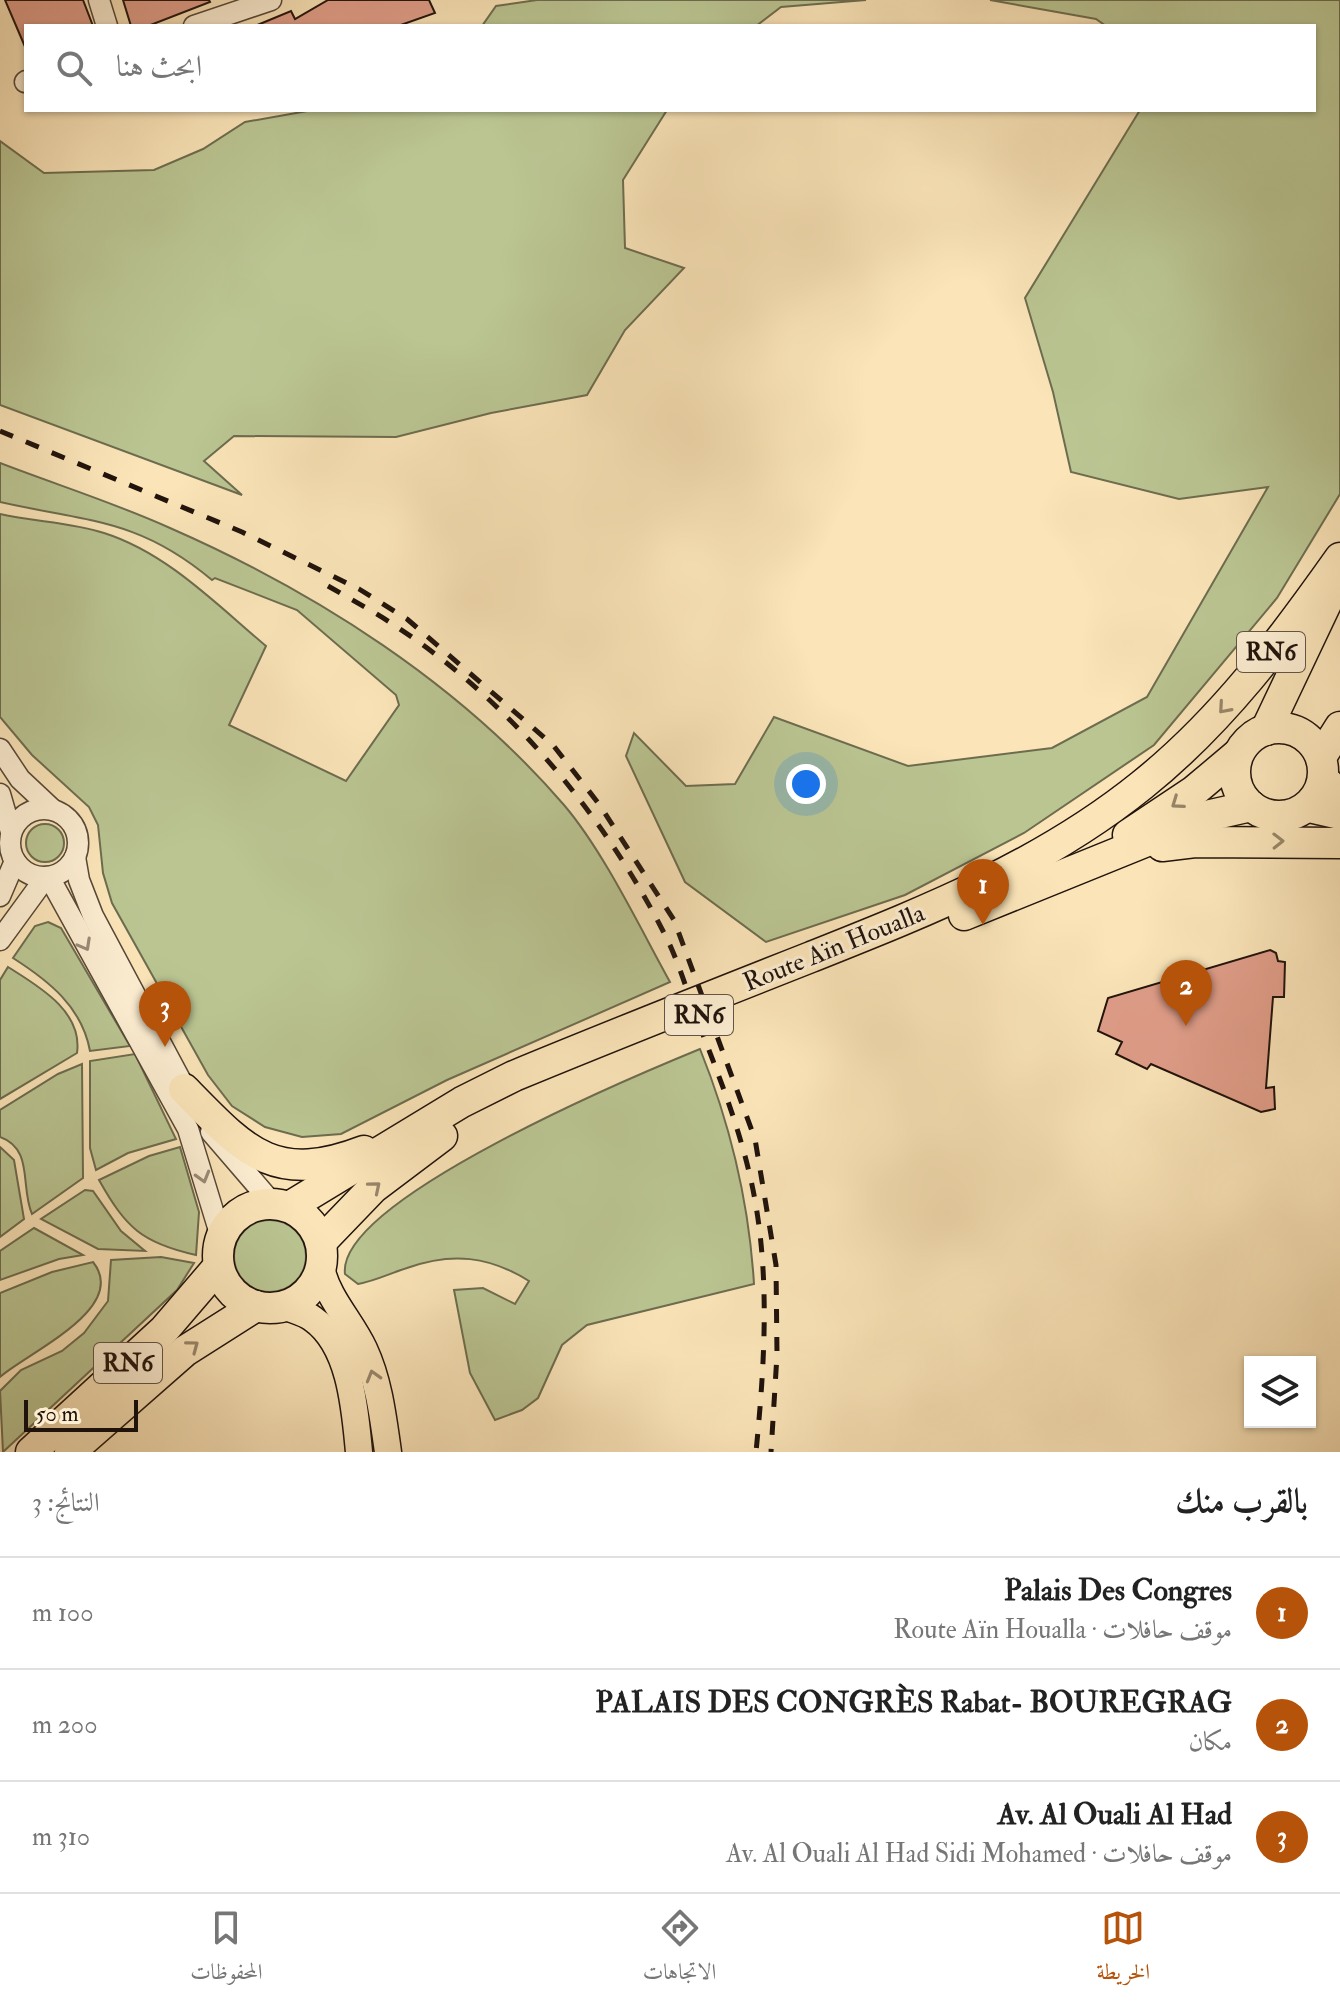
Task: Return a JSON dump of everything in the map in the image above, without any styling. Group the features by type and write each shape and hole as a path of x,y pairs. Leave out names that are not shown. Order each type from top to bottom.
{"highway":[{"name":"Route Aïn Houalla","path":"281,1206 514,1076 921,914 1025,864 1087,826 1159,771 1211,722 1253,674 1340,558"},
{"name":"RN6","path":"921,914 990,894 1099,850 1170,809 1238,754 1250,739 1266,730 1340,573"},
{"path":"1305,808 1328,775 1340,727"},
{"path":"1266,730 1295,731 1311,741 1328,775"},
{"path":"1238,754 1236,782 1251,806"},
{"name":"Route Aïn Houalla","path":"321,1255 353,1206 417,1153 463,1122 518,1094 654,1032 1116,856 1211,815 1251,806"},
{"name":"RN6","path":"1251,806 1277,816 1305,808"},
{"path":"1116,856 1195,842 1340,843"},
{"path":"184,1089 244,1147 265,1159 287,1165 349,1156 414,1131"},
{"name":"RN6","path":"31,1452 164,1330 220,1252 241,1212 281,1206"},
{"path":"281,1206 303,1215 321,1255"},
{"path":"220,1252 232,1292 270,1306"},
{"name":"RN6","path":"70,1452 185,1351 270,1306 308,1292 321,1255"}],"main road":[{"path":"1305,808 1340,816"},
{"path":"321,1255 325,1288 346,1317 373,1373 388,1452"},
{"path":"270,1306 313,1318 330,1339 344,1368 355,1411 359,1452"}],"street":[{"path":"99,0 106,24"},
{"path":"200,24 271,0"},
{"path":"0,749 20,779 72,823 77,834 75,857 79,880 93,916 184,1089 210,1130 281,1206"},
{"path":"0,794 11,832 15,861 0,896"},
{"path":"11,832 25,814 52,809"},
{"path":"0,940 48,877 68,867 75,857"},
{"path":"15,861 34,876 48,877"},
{"path":"48,877 188,1129 220,1252"}],"green space":[{"path":"537,0 866,0 781,7 759,24 483,24 496,6"},
{"path":"990,0 1340,0 1340,494 1277,598 1154,745 1024,833 905,895 766,942 685,882 626,756 634,733 686,786 735,784 774,717 908,766 1052,748 1147,697 1268,487 1179,499 1071,472 1053,392 1025,298 1139,112 1316,112 1316,24 1103,24 1096,19"},
{"path":"302,112 666,112 623,180 625,248 684,268 625,330 587,395 491,413 396,437 234,436 204,461 242,495 0,405 0,141 44,173 154,170 203,149 245,122"},
{"path":"0,463 128,510 225,553 331,612 432,681 523,761 564,805 607,867 670,982 447,1080 341,1134 302,1137 265,1127 232,1106 208,1075 112,903 103,873 98,825 89,807 32,755 0,717 0,514 104,533 149,553 190,581 266,646 229,725 346,781 399,705 396,695 297,610 215,578 212,580 160,544 136,533 86,519 0,502"},
{"path":"45,824 59,829 64,843 59,857 45,862 31,857 26,843 31,829"},
{"path":"48,922 61,928 130,1046 90,1051 86,1035 72,1008 51,986 13,958 35,926"},
{"path":"8,967 45,991 66,1012 77,1038 77,1053 0,1099 0,980"},
{"path":"700,1049 737,1165 748,1224 754,1284 587,1325 562,1345 538,1398 522,1410 495,1420 470,1373 454,1290 483,1288 515,1304 529,1281 499,1266 455,1258 424,1263 358,1284 345,1274 355,1244 388,1211 437,1177 496,1143 618,1084"},
{"path":"135,1054 176,1139 128,1153 96,1170 90,1148 90,1061"},
{"path":"82,1064 83,1178 32,1214 18,1150 0,1137 0,1110 58,1074"},
{"path":"0,1147 14,1160 24,1219 0,1237"},
{"path":"180,1147 199,1212 196,1255 162,1245 137,1231 118,1210 99,1180 149,1156"},
{"path":"85,1190 93,1191 121,1231 145,1251 98,1249 41,1219"},
{"path":"270,1220 290,1226 300,1236 306,1256 300,1276 290,1286 270,1292 250,1286 240,1276 234,1256 240,1236 250,1226"},
{"path":"34,1228 83,1255 59,1259 0,1280 0,1251"},
{"path":"161,1257 194,1263 177,1290 3,1452 0,1391 21,1370 62,1351 84,1333 108,1301 111,1260"},
{"path":"93,1262 101,1279 98,1296 87,1312 70,1328 0,1377 0,1293 52,1272"}],"building":[{"path":"5,0 83,0 92,24 24,24 24,44"},
{"path":"123,0 210,2 153,24 130,24"},
{"path":"328,0 429,0 435,13 404,24 260,24 291,11 295,19"},
{"path":"1270,950 1276,953 1278,961 1285,962 1284,997 1273,997 1266,1088 1274,1087 1275,1109 1261,1112 1151,1064 1147,1069 1116,1054 1122,1042 1098,1031 1108,998"}],"railway":[{"path":"0,431 242,532 359,589 407,619 553,745 599,804 674,920 755,1139 776,1265 777,1355 771,1452"},
{"path":"328,586 391,623 440,658 516,726 582,803 612,845 669,942 734,1119 757,1210 764,1313 756,1452"}],"place":[{"name":"Palais Des Congres","path":"983,925"},
{"name":"PALAIS DES CONGRÈS Rabat- BOUREGRAG","path":"1186,1026"},
{"name":"Av. Al Ouali Al Had","path":"165,1047"}]}
